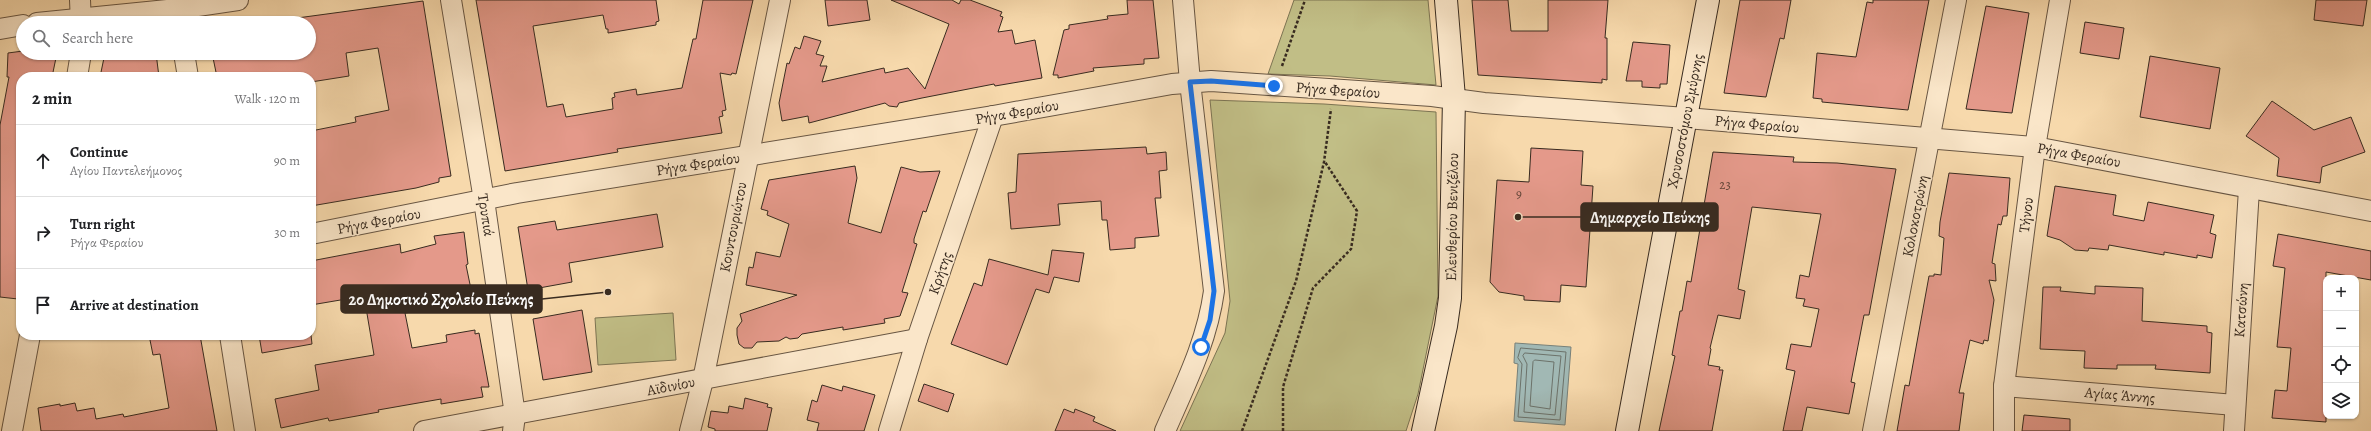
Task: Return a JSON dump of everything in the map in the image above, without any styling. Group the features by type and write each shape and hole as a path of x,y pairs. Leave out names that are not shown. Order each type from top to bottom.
{"street":[{"path":"81,14 178,16 238,0"},
{"name":"Τρυπιά","path":"451,0 484,200 514,423"},
{"name":"Κουντουριώτου","path":"690,431 703,380 747,156 780,0"},
{"path":"1165,431 1210,320 1214,291 1190,82 1183,0"},
{"name":"Ελευθερίου Βενιζέλου","path":"1423,431 1446,326 1450,298 1454,98 1446,0"},
{"name":"Χρυσοστόμου Σμύρνης","path":"1627,431 1708,0"},
{"name":"Κολοκοτρώνη","path":"1873,431 1931,138 1956,0"},
{"name":"Τήνου","path":"2004,431 2004,386 2035,147 2060,0"},
{"path":"0,29 16,26"},
{"path":"78,72 80,60"},
{"path":"185,60 187,72"},
{"name":"Ρήγα Φεραίου","path":"316,233 484,200 1190,82 1211,81 1333,91 1454,98 1484,103 2035,147 2371,211"},
{"name":"Κρήτης","path":"889,431 917,339 993,116"},
{"name":"Κατσώνη","path":"2234,431 2249,188"},
{"name":"Αϊδινίου","path":"424,431 514,423 703,380 917,339"},
{"path":"12,431 29,340"},
{"path":"231,340 245,431"},
{"name":"Αγίας Άννης","path":"2004,386 2235,405"}],"path":[{"path":"1274,86 1305,0"},
{"path":"1242,431 1296,281 1324,162 1333,91"},
{"path":"1283,431 1283,387 1313,288 1351,249 1357,211 1324,162"}],"shaded area":[{"path":"1294,0 1428,0 1436,85 1330,76 1268,74"},
{"path":"1210,100 1324,104 1436,112 1438,296 1418,394 1406,431 1180,431 1225,333 1230,301"},
{"path":"673,313 676,360 598,365 595,318"}],"water":[{"path":"1515,343 1571,347 1565,425 1514,421 1518,364 1514,363"}],"building":[{"path":"476,0 656,0 659,21 656,22 656,25 608,33 603,15 533,26 547,107 563,104 566,117 613,109 612,98 615,97 614,93 636,89 637,95 682,88 693,39 696,39 703,0 753,0 736,74 732,73 731,75 720,73 726,110 722,111 723,116 719,117 722,133 617,149 618,152 505,171"},
{"path":"825,0 867,0 870,20 828,26"},
{"path":"891,0 952,0 959,4 961,0 970,0 1002,12 1000,16 1003,17 998,32 1012,30 1015,44 1035,40 1042,78 995,86 994,84 922,98 899,103 897,107 889,106 885,103 809,123 808,116 782,121 779,103 787,63 789,64 795,47 800,49 804,36 821,41 816,54 824,56 820,66 827,66 822,82 884,68 885,73 908,68 925,89 949,24"},
{"path":"1127,0 1153,0 1159,58 1144,59 1144,64 1093,68 1094,71 1058,78 1058,75 1053,75 1064,30 1069,29 1069,25 1108,19 1107,16 1128,14"},
{"path":"1472,0 1508,0 1511,31 1548,31 1548,0 1608,0 1605,38 1607,38 1607,80 1602,79 1602,83 1478,75"},
{"path":"1740,0 1791,0 1784,39 1780,38 1766,97 1724,93"},
{"path":"1873,0 1929,0 1908,110 1822,102 1822,99 1813,98 1817,53 1856,57 1867,2 1873,3"},
{"path":"2316,0 2367,0 2363,26 2314,20"},
{"path":"423,1 451,176 439,178 439,182 416,188 316,205 316,130 356,122 355,117 389,110 378,48 346,53 349,76 316,81 316,72 216,72 213,60 316,60 316,16 312,16"},
{"path":"1986,6 2029,13 2012,113 1966,109"},
{"path":"2085,22 2124,28 2119,59 2080,53"},
{"path":"1633,42 1670,45 1667,84 1660,84 1660,88 1642,87 1642,81 1626,81"},
{"path":"16,52 16,60 56,60 53,72 16,72 16,299 0,297 0,125 9,77 7,77 8,53"},
{"path":"2150,56 2220,68 2210,129 2140,117"},
{"path":"104,60 157,60 158,72 101,72"},
{"path":"2272,101 2314,130 2351,117 2365,152 2322,167 2320,183 2277,176 2279,158 2246,136"},
{"path":"1146,147 1147,154 1166,152 1167,170 1159,171 1161,198 1155,198 1159,236 1135,238 1135,248 1110,250 1107,220 1102,220 1101,201 1058,204 1060,225 1011,229 1008,193 1016,192 1018,154"},
{"path":"1531,148 1583,151 1581,185 1593,186 1586,287 1561,285 1560,302 1524,300 1524,296 1499,292 1490,282 1497,180 1529,182"},
{"path":"1713,152 1794,157 1793,162 1837,163 1896,169 1869,315 1864,315 1851,382 1855,383 1849,414 1807,407 1802,431 1783,431 1795,371 1786,369 1791,344 1811,347 1819,309 1803,306 1805,299 1796,298 1800,275 1809,277 1821,214 1752,207 1738,289 1745,291 1740,319 1718,315 1710,348 1708,365 1720,367 1719,370 1723,370 1712,431 1659,431 1675,356 1672,355 1680,311 1682,311 1687,281 1691,282"},
{"path":"855,166 857,178 848,223 881,233 901,167 920,172 940,171 926,212 923,211 914,239 914,243 917,244 902,292 908,293 900,316 884,319 885,323 843,330 843,327 802,334 798,338 790,339 786,337 779,341 757,342 752,348 744,348 739,344 737,335 737,328 742,321 740,314 797,295 746,285 749,267 753,268 756,252 780,257 789,224 767,215 768,211 761,209 769,180"},
{"path":"1949,173 2010,178 2007,216 2003,216 2001,225 1998,224 1992,263 1995,264 1996,281 1989,280 1994,300 1988,341 1984,340 1983,344 1970,340 1959,393 1964,393 1959,431 1897,431 1905,385 1909,386 1929,276 1934,276 1934,274 1941,275 1944,238 1939,236 1940,222"},
{"path":"2055,186 2116,195 2113,215 2144,221 2148,202 2214,215 2210,233 2216,235 2212,258 2197,255 2197,258 2164,252 2164,255 2109,245 2108,250 2089,248 2088,251 2075,250 2060,240 2047,236"},
{"path":"657,214 663,247 569,263 572,282 528,290 518,227 555,221 557,230"},
{"path":"464,232 468,264 466,265 473,299 411,309 412,312 405,313 412,348 447,342 446,335 475,330 475,334 479,333 489,387 481,387 483,397 441,404 441,399 378,410 379,412 329,421 328,418 281,428 275,399 319,390 315,365 374,355 364,296 316,304 316,260 400,244 401,253 436,244 434,236"},
{"path":"2278,234 2371,251 2371,280 2359,278 2359,275 2343,275 2326,272 2326,275 2323,275 2323,419 2326,419 2326,422 2272,418 2275,390 2287,391 2291,348 2277,347 2285,268 2273,266"},
{"path":"1052,250 1084,253 1079,282 1054,277 1049,293 1036,289 1007,365 951,344 974,283 982,286 989,259 1048,275"},
{"path":"2095,286 2143,288 2142,321 2207,326 2207,332 2212,333 2210,373 2155,369 2156,365 2117,365 2117,369 2084,368 2085,351 2040,349 2043,287 2061,287 2060,291 2095,294"},
{"path":"582,310 592,372 543,380 533,319"},
{"path":"150,340 201,340 217,431 41,431 38,408 60,404 60,406 75,403 77,411 94,408 96,419 123,414 124,417 169,408 160,354 153,355"},
{"path":"260,340 312,340 312,344 262,353"},
{"path":"924,384 954,394 948,412 918,401"},
{"path":"822,385 842,391 843,386 875,395 864,431 817,431 819,423 807,420 812,400 817,402"},
{"path":"745,398 768,404 767,407 772,408 767,431 715,431 715,429 708,427 711,411 728,413 729,406 743,409"},
{"path":"1064,409 1074,413 1075,409 1095,417 1093,421 1116,431 1055,431"},
{"path":"2024,415 2070,419 2070,431 2022,431"}],"place":[{"name":"Δημαρχείο Πεύκης","path":"1518,217"},
{"name":"2ο Δημοτικό Σχολείο Πεύκης","path":"608,292"}],"route":[{"path":"1201,347 1210,320 1214,291 1213,269 1190,82 1211,81 1274,86"}]}
